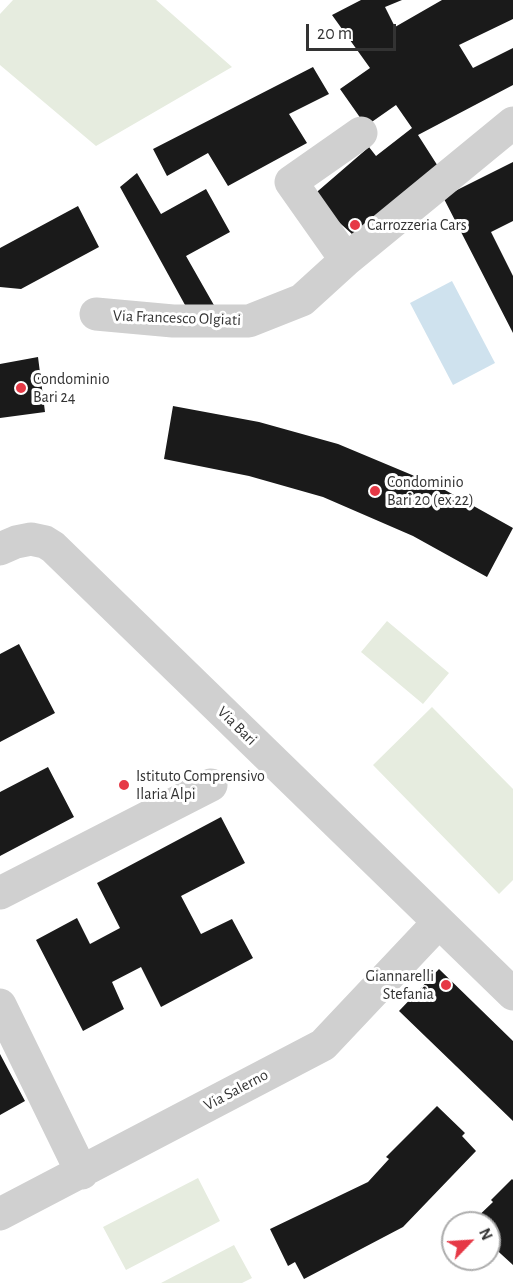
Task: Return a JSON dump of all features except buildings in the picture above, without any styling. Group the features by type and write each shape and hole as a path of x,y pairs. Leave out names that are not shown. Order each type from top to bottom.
{"street":[{"name":"Via Francesco Olgiati","path":"96,314 173,321 249,321 302,300 346,260 513,123"},
{"path":"346,260 291,182 361,133"},
{"name":"Via Bari","path":"0,549 31,539 45,542 52,547 513,994"},
{"path":"0,893 211,785"},
{"name":"Via Salerno","path":"0,1214 82,1173 322,1045 440,922"},
{"path":"0,1005 82,1173"}],"shaded area":[{"path":"13,0 156,0 232,67 96,146 0,65 0,14"},
{"path":"387,621 449,673 423,704 361,652"},
{"path":"432,707 513,789 513,880 499,894 373,765"},
{"path":"198,1178 220,1221 126,1270 103,1227"},
{"path":"234,1245 252,1278 242,1283 161,1283"}],"water":[{"path":"452,281 495,363 453,385 410,303"}],"place":[{"name":"Carrozzeria Cars","path":"355,225"},
{"name":"Condominio Bari 24","path":"21,388"},
{"name":"Condominio Bari 20 (ex 22)","path":"375,491"},
{"name":"Istituto Comprensivo Ilaria Alpi","path":"124,785"},
{"name":"Giannarelli Stefania","path":"446,985"}]}
